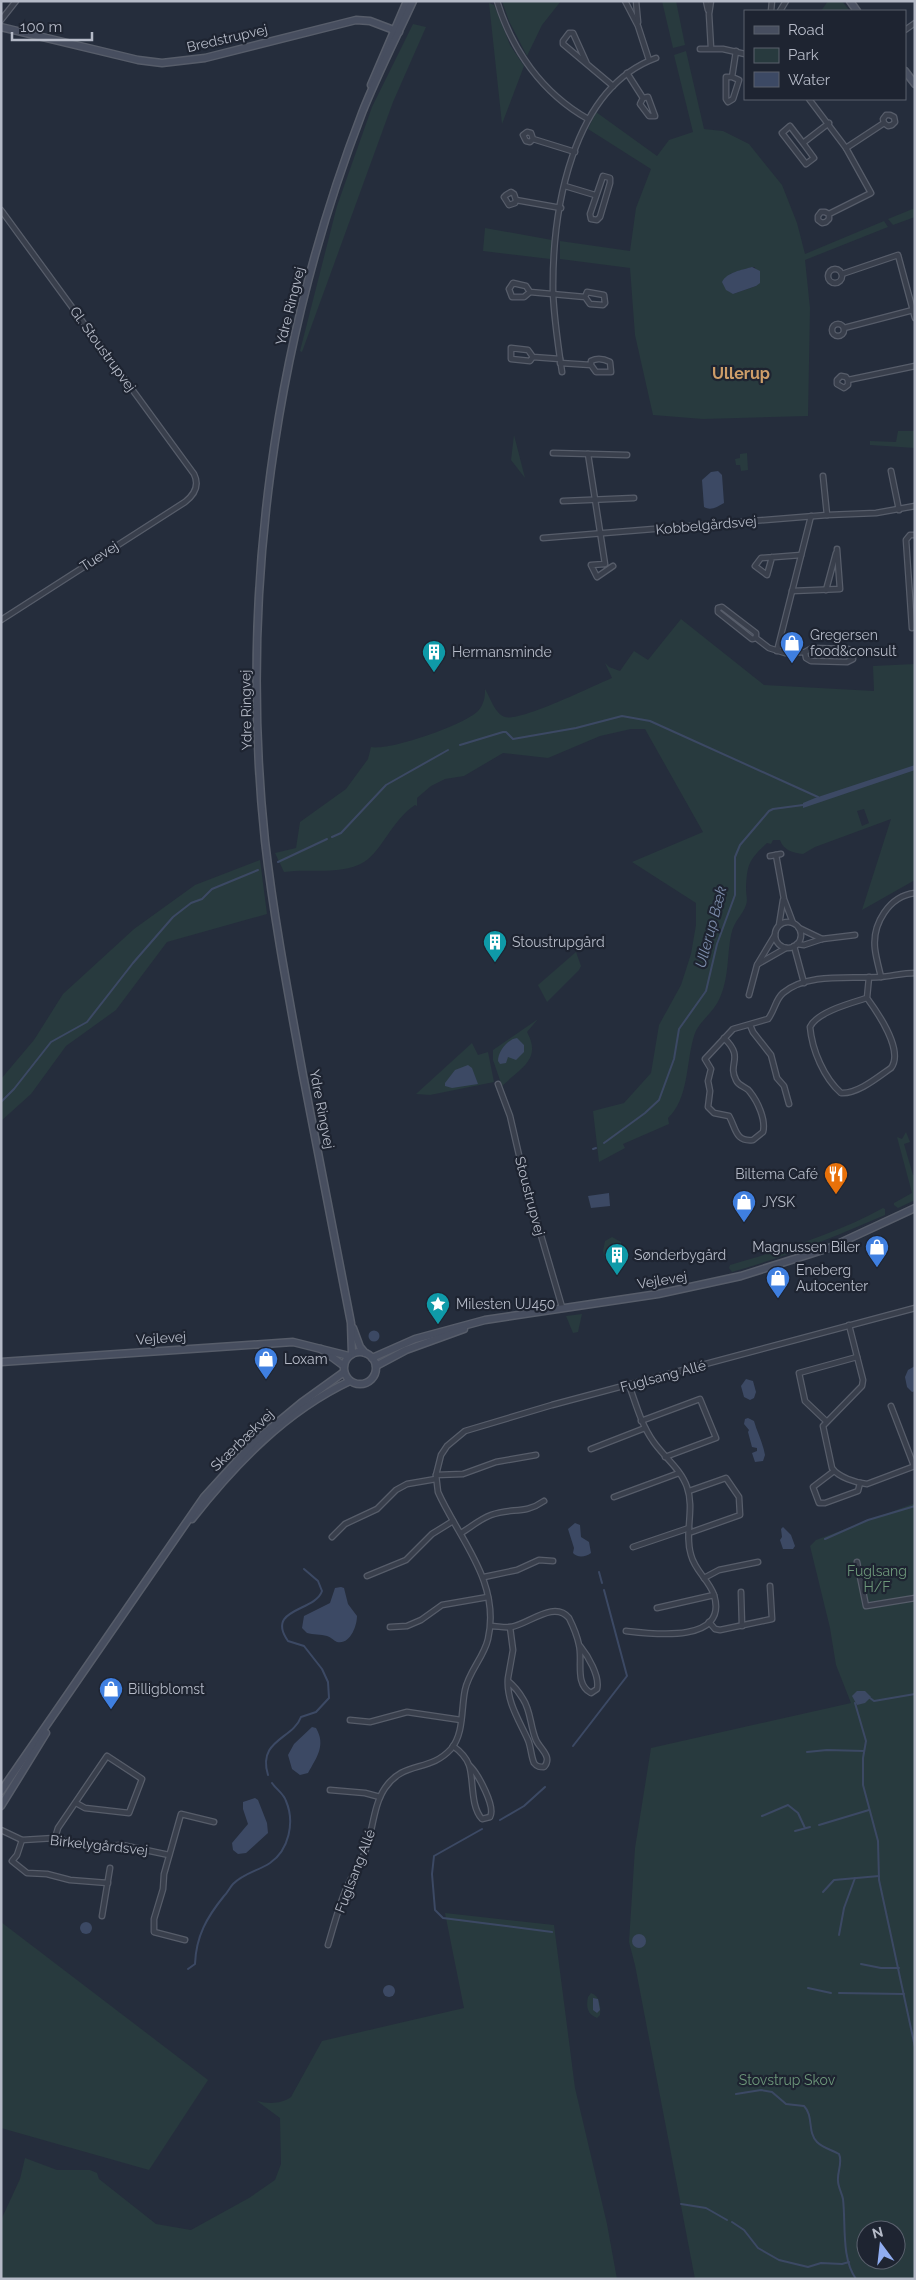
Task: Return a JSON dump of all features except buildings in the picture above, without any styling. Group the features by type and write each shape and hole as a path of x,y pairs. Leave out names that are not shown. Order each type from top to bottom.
{"street":[{"path":"1,20 3,14 16,1"},
{"name":"Ydre Ringvej","path":"365,1353 360,1347 351,1322 289,1000 271,893 260,775 258,658 266,512 286,377 302,304 321,237 366,104 407,1"},
{"name":"Ydre Ringvej","path":"396,31 413,1"},
{"path":"497,1 509,35 530,68 558,98 588,119"},
{"path":"624,1 638,26 649,60"},
{"path":"636,1 638,26"},
{"path":"706,1 709,14 711,48"},
{"path":"709,14 711,1"},
{"name":"Bredstrupvej","path":"1,27 138,60 162,63 205,58 356,20 370,21 396,31"},
{"path":"588,64 573,33 569,33 562,41 563,44 613,86"},
{"path":"700,49 711,48 744,54"},
{"path":"732,77 736,51"},
{"path":"562,372 554,294 555,242 565,186 575,152 588,119 613,86 627,73 656,58"},
{"path":"906,72 915,84"},
{"path":"627,73 643,98"},
{"path":"732,77 738,80 733,99 728,102 726,99 726,78 732,77"},
{"path":"812,100 846,148 872,193 829,214"},
{"path":"803,143 829,123"},
{"path":"846,148 884,123"},
{"path":"790,126 803,143 814,158 806,164 782,133 790,126"},
{"path":"534,139 575,152"},
{"path":"603,176 610,178 600,217 597,220 591,218 590,214 596,195 603,176"},
{"path":"565,186 596,195"},
{"path":"516,200 561,208"},
{"name":"Gl. Stoustrupvej","path":"1,210 194,474 196,481 195,491"},
{"path":"842,274 898,255 915,318"},
{"path":"530,292 529,288 523,284 513,283 508,289 512,297 524,297 530,292 585,297 590,304 603,305 605,303 604,294 602,293 587,292 585,297"},
{"path":"844,328 914,310"},
{"path":"533,357 530,361 511,359 511,348 528,350 533,357 591,365 596,372 611,372 610,362 607,360 596,359 591,362 591,365"},
{"path":"848,380 915,366"},
{"path":"552,453 627,454"},
{"path":"588,454 605,564"},
{"path":"891,471 899,510"},
{"path":"823,476 827,515"},
{"name":"Tuevej","path":"1,620 185,502 195,491"},
{"path":"563,501 634,498"},
{"name":"Kobbelgårdsvej","path":"543,538 899,510 915,506"},
{"path":"777,652 811,516"},
{"path":"912,628 906,540 910,536 915,535"},
{"path":"792,591 840,590 837,549 826,590"},
{"path":"772,557 767,575 755,566 761,558 772,557 801,555"},
{"path":"605,564 613,566 597,577 590,565 605,564"},
{"path":"756,638 756,633 722,606 718,608 718,612 752,639 756,638 777,652 805,652 812,648 847,649 852,650 854,656 853,659 847,662 811,661 806,658 805,652"},
{"path":"770,856 778,855 784,899 793,923 822,939"},
{"path":"881,977 874,948 876,928 886,908 902,896 915,893"},
{"path":"749,994 757,965 779,925 784,899"},
{"path":"779,925 786,922 793,923"},
{"path":"799,928 801,936 795,945 804,982"},
{"path":"775,934 778,943 786,947"},
{"path":"757,965 786,947 804,945 822,939 855,935"},
{"path":"724,1038 731,1044 735,1054 734,1078 740,1086 751,1093 764,1122 763,1132 753,1140 742,1139 736,1134 729,1116 714,1113 708,1107 710,1069 705,1059 724,1038 733,1029 768,1019 774,1004 782,993 804,982 826,978 881,977 915,973"},
{"path":"867,998 817,1018 810,1027 821,1064 836,1088 842,1093 848,1094 892,1068 895,1063 896,1057 890,1036 876,1009 867,998 869,977"},
{"path":"750,1025 753,1032 771,1055 778,1078 784,1086 789,1104"},
{"name":"Stoustrupvej","path":"498,1084 510,1116 525,1181 562,1308"},
{"name":"Vejlevej","path":"372,1358 434,1333 491,1320 658,1294 741,1276 829,1248 915,1208"},
{"name":"Fuglsang Allé","path":"328,1944 346,1888 367,1848 380,1797 384,1789 396,1776 413,1768 435,1763 453,1746 458,1738 469,1678 483,1654 491,1626 484,1577 438,1492 437,1466 447,1446 465,1431 552,1405 915,1308"},
{"name":"Vejlevej","path":"376,1366 434,1338 491,1320"},
{"name":"Ydre Ringvej","path":"350,1355 351,1322"},
{"path":"834,1471 823,1430 826,1421 862,1386 863,1380 849,1325"},
{"name":"Vejlevej","path":"1,1362 293,1342 350,1355"},
{"name":"Vejlevej","path":"321,1348 344,1369"},
{"path":"365,1353 372,1358 376,1366 374,1376 367,1382 358,1384 350,1381 344,1369 350,1355 365,1353"},
{"path":"826,1421 805,1400 799,1372 857,1357"},
{"name":"Skærbækvej","path":"1,1791 204,1497 255,1441 344,1369"},
{"name":"Skærbækvej","path":"173,1542 216,1490 259,1445 304,1409 350,1381"},
{"path":"626,1632 663,1635 681,1634 702,1627 709,1622 714,1613 714,1595 690,1554 688,1491 679,1473 665,1457 641,1421 629,1385"},
{"path":"641,1421 700,1399 716,1438 665,1457"},
{"path":"834,1471 860,1483 867,1484 914,1466 890,1406"},
{"path":"591,1449 645,1428"},
{"path":"332,1537 345,1524 377,1509 396,1490 407,1484 436,1477 463,1474 496,1462 536,1455"},
{"path":"834,1471 813,1487 819,1503 858,1491 860,1483"},
{"path":"614,1497 679,1473"},
{"path":"633,1547 740,1515 739,1497 726,1478 688,1491"},
{"path":"460,1533 491,1514 525,1511 534,1508 544,1501"},
{"path":"367,1576 406,1560 432,1534 453,1521"},
{"path":"484,1577 517,1570 539,1560 553,1561"},
{"path":"704,1578 719,1570 758,1562"},
{"path":"857,1562 866,1606 915,1598"},
{"path":"709,1622 720,1630 772,1619 770,1586"},
{"path":"741,1592 742,1626"},
{"path":"657,1608 714,1595"},
{"path":"390,1627 407,1626 421,1620 442,1605 488,1597"},
{"path":"491,1626 510,1627 551,1611 561,1611 570,1618 580,1646 580,1677 586,1691 591,1693 597,1690 597,1679 587,1654 580,1646"},
{"path":"508,1681 524,1700 537,1743 547,1758 544,1767 535,1764 528,1740 509,1696 508,1681 513,1650 510,1627"},
{"path":"350,1720 370,1722 407,1712 461,1720"},
{"name":"Skærbækvej","path":"1,1806 34,1757 53,1718"},
{"path":"520,1725 530,1720"},
{"path":"453,1746 464,1757 481,1780 493,1811 490,1817 486,1819 482,1819 478,1815 470,1784 470,1766"},
{"path":"55,1838 58,1828 107,1756 142,1779 129,1813 85,1808 76,1803"},
{"path":"330,1790 365,1793 380,1797"},
{"name":"Birkelygårdsvej","path":"185,1940 154,1932 154,1919 161,1902 164,1874 181,1814 214,1822"},
{"name":"Birkelygårdsvej","path":"1,1830 22,1840 55,1838 90,1847 122,1845 170,1855"},
{"path":"22,1840 17,1854 12,1861 27,1873 47,1874 70,1880 108,1882"},
{"path":"102,1916 110,1868"}],"green space":[{"path":"502,1 561,1 542,25 527,56 509,21"},
{"path":"662,1 676,1 685,45 673,48"},
{"path":"828,1 842,1 849,10 822,10"},
{"path":"489,3 494,5 510,45 524,66 502,124"},
{"path":"413,24 426,27 393,102 302,352 300,351 337,206 372,107"},
{"path":"686,51 704,129 723,131 749,144 782,185 797,223 805,254 884,221 888,227 805,260 810,308 808,416 703,419 653,415 635,335 630,268 560,259 560,241 630,251 636,208 651,169 588,129 596,112 657,156 669,140 693,132 674,55","holes":["755,267 756,286 733,294 730,274"]},
{"path":"915,208 915,217 893,225 888,219"},
{"path":"485,228 552,240 550,259 483,251"},
{"path":"898,431 915,431 915,448 870,445 870,441 896,442"},
{"path":"514,435 525,478 511,460"},
{"path":"747,453 748,470 741,471 740,465 736,465 735,459 740,458 740,454"},
{"path":"681,619 764,685 874,691 873,666 915,664 915,880 862,910 891,819 815,847 803,854 789,850 783,846 780,840 773,840 771,844 767,843 756,854 748,868 747,903 732,930 724,988 718,1002 696,1031 691,1046 683,1091 675,1110 668,1118 669,1124 623,1144 625,1148 599,1162 593,1111 624,1103 651,1073 659,1025 681,985 691,954 696,925 696,903 632,862 703,832 645,729 631,729 600,736 548,758 503,753 464,776 445,779 431,786 417,798 417,806 415,805 407,811 376,851 364,862 355,866 335,870 284,872 275,853 296,848 300,822 346,789 368,759 371,747 394,745 410,741 443,730 470,717 482,706 485,689 493,705 501,715 513,717 540,709 612,678 605,663 609,667 620,671 634,651 648,660","holes":["864,809 869,823 862,826 857,811"]},
{"path":"260,860 267,914 167,942 116,1010 66,1046 31,1094 1,1121 1,1079 34,1040 63,994 134,929 195,885"},
{"path":"576,952 581,966 579,970 547,1002 538,985"},
{"path":"538,1019 527,1032 531,1041 531,1056 522,1068 502,1086 493,1060 493,1050"},
{"path":"472,1043 478,1055 488,1052 494,1082 430,1095 416,1094"},
{"path":"906,1132 910,1142 904,1144 913,1175 915,1175 915,1200 898,1208 894,1203 912,1193 897,1137 902,1139"},
{"path":"883,1208 885,1209 885,1215 809,1246 732,1272 729,1268 730,1265 828,1234"},
{"path":"612,1237 621,1242 623,1256 620,1261 611,1263 605,1259 603,1251 605,1241"},
{"path":"582,1314 578,1332 573,1333 566,1316"},
{"name":"Stovstrup Skov","path":"915,1503 915,2279 695,2279 629,1942 635,1848 651,1748 851,1703 836,1665 830,1628 810,1546 816,1540"},
{"path":"445,1913 554,1925 575,2088 607,2224 617,2279 1,2279 1,2220 20,2179 25,2158 57,2170 90,2170 97,2173 99,2179 156,2224 191,2230 249,2198 275,2180 281,2164 280,2118 257,2101 275,2103 291,2097 322,2041 464,2008"},
{"path":"1,1922 208,2080 149,2170 1,2128"},
{"path":"591,1993 594,1994 599,2002 600,2015 597,2018 589,2012 587,2007 588,1997"}],"water":[{"path":"752,267 760,271 760,283 733,294 726,290 722,282 727,276"},
{"path":"718,471 722,475 724,503 709,509 704,507 702,480 711,472"},
{"path":"915,765 915,770 803,808 803,803 815,798"},
{"path":"517,1038 524,1045 524,1052 516,1060 508,1057 506,1063 500,1064 498,1057 502,1050 507,1043"},
{"path":"468,1065 472,1068 478,1084 452,1088 445,1086 445,1083 455,1070"},
{"path":"609,1193 610,1206 591,1208 588,1196"},
{"path":"374,1330 380,1336 374,1342 368,1336"},
{"path":"915,1366 915,1391 912,1392 907,1387 905,1377 908,1370"},
{"path":"746,1379 753,1381 756,1392 754,1398 750,1400 744,1397 741,1386"},
{"path":"748,1418 754,1421 765,1455 763,1461 755,1462 752,1453 757,1451 757,1448 752,1447 749,1430 744,1424 745,1419"},
{"path":"575,1523 580,1525 581,1537 589,1542 591,1553 587,1555 579,1556 573,1553 574,1548 568,1529"},
{"path":"783,1527 791,1535 795,1546 793,1549 783,1549 780,1540"},
{"path":"335,1588 344,1588 348,1604 357,1616 352,1634 346,1641 337,1642 327,1636 307,1633 302,1628 304,1616 330,1603"},
{"path":"857,1691 865,1691 871,1697 865,1703 857,1705 852,1696"},
{"path":"312,1727 316,1728 319,1734 319,1751 308,1773 300,1775 292,1769 288,1755 294,1744"},
{"path":"255,1798 258,1800 267,1823 268,1833 246,1853 238,1854 233,1850 232,1843 248,1824 243,1809 243,1802"},
{"path":"84,1922 88,1922 92,1928 88,1934 84,1934 80,1930 80,1926"},
{"path":"636,1934 642,1934 646,1941 642,1948 636,1948 632,1944 632,1938"},
{"path":"387,1985 391,1985 395,1991 391,1997 387,1997 383,1993 383,1989"},
{"path":"593,1998 598,1999 600,2010 597,2013 593,2010"}],"waterway":[{"path":"460,745 503,732 506,732 513,739 576,728 622,716 650,721 818,797"},
{"path":"332,837 341,833 386,785 448,750"},
{"name":"Ullerup Bæk","path":"604,1143 645,1113 659,1100 674,1059 679,1029 706,991 717,944 735,895 735,857 740,845 769,811 803,805"},
{"path":"278,862 327,839"},
{"path":"1,1102 14,1089 51,1042 87,1022 133,963 173,917 191,903 202,899 212,889 258,870"},
{"path":"825,1539 868,1520 915,1506"},
{"path":"268,1775 266,1763 267,1754 271,1747 291,1730 301,1717 316,1712 329,1698 328,1682 322,1669 304,1646 288,1641 283,1630 283,1622 287,1616 318,1598 322,1591 318,1581 304,1569"},
{"path":"599,1572 602,1583"},
{"path":"573,1746 627,1676 604,1590"},
{"path":"870,1698 874,1701 915,1694"},
{"path":"855,1703 866,1741 863,1758 863,1785 878,1841 879,1880 915,2047"},
{"path":"807,1752 827,1750 864,1751"},
{"path":"188,1969 195,1964 200,1936 208,1919 232,1885 242,1877 270,1863 282,1851 286,1843 290,1826 289,1809 284,1796 272,1783"},
{"path":"500,1820 524,1806 545,1787"},
{"path":"762,1816 788,1805 798,1813 805,1828"},
{"path":"819,1825 869,1810"},
{"path":"795,1831 810,1827"},
{"path":"482,1829 434,1856 432,1874 435,1910 443,1918 552,1932"},
{"path":"823,1892 834,1880 879,1876"},
{"path":"839,1935 844,1908 855,1878"},
{"path":"861,1964 881,1968 899,1968"},
{"path":"808,1988 831,1993"},
{"path":"839,1993 904,1994"},
{"path":"736,2094 761,2090 772,2092 786,2104 804,2106 809,2114 814,2138 822,2146 839,2154 838,2181 843,2199 846,2251 851,2271 856,2279"},
{"path":"681,2204 706,2208 727,2220"},
{"path":"732,2222 744,2230 758,2248 779,2260 808,2267 821,2263 842,2264 849,2262"}],"place":[{"name":"Gregersen food&consult","path":"792,664"},
{"name":"Hermansminde","path":"434,673"},
{"name":"Stoustrupgård","path":"495,963"},
{"name":"Biltema Café","path":"836,1195"},
{"name":"JYSK","path":"744,1223"},
{"name":"Magnussen Biler","path":"877,1268"},
{"name":"Sønderbygård","path":"617,1276"},
{"name":"Eneberg Autocenter","path":"778,1299"},
{"name":"Milesten UJ450","path":"438,1325"},
{"name":"Loxam","path":"266,1380"},
{"name":"Billigblomst","path":"111,1710"}],"district":[{"name":"Ullerup","path":"741,373"}],"park label":[{"name":"Fuglsang H/F","path":"877,1579"}]}
